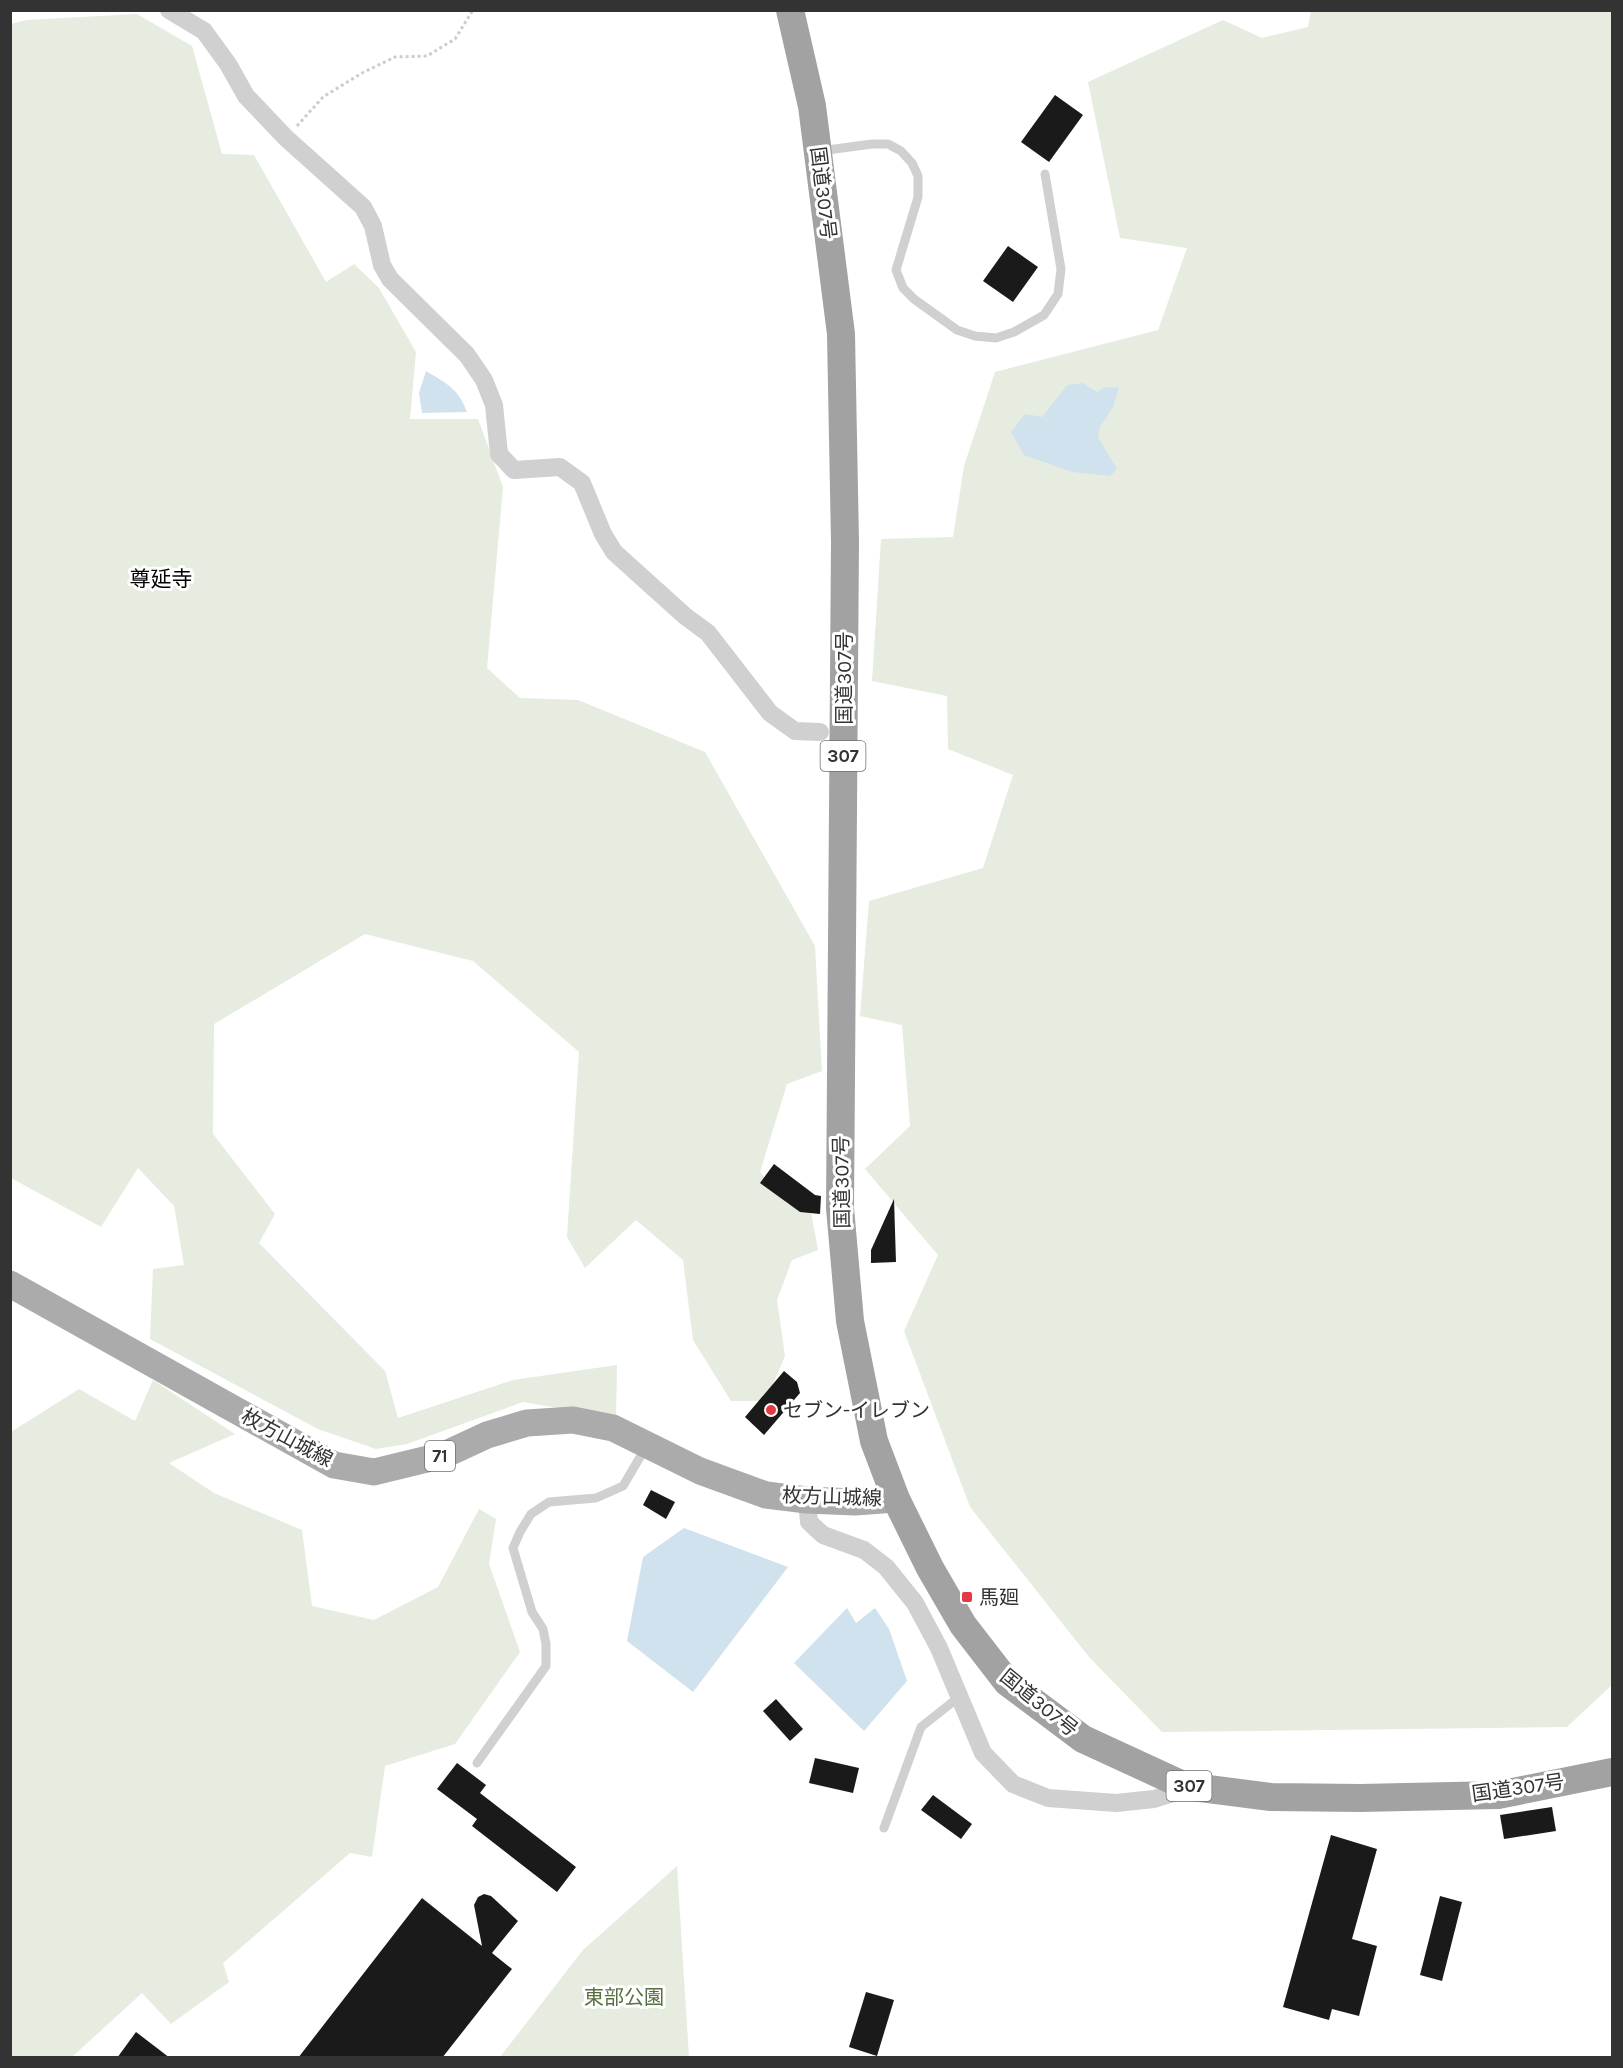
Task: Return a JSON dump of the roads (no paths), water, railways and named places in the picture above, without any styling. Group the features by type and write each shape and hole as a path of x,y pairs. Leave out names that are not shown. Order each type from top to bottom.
{"highway":[{"name":"国道307号","path":"790,10 812,106 841,345 845,542 840,1208 850,1321 874,1440 896,1499 930,1568 963,1625 1007,1682 1083,1739 1185,1786 1270,1797 1498,1795 1612,1772"}],"main road":[{"name":"枚方山城線","path":"10,1284 334,1465 374,1472 444,1455 487,1435 527,1422 573,1420 613,1428 700,1471 766,1495 855,1502 896,1499"}],"street":[{"path":"169,10 204,32 228,64 246,96 286,138 363,207 373,226 382,265 390,279 467,356 484,380 494,405 499,454 514,470 560,467 582,483 603,534 614,552 685,616 708,633 770,713 795,731 820,732"},
{"path":"807,1500 809,1522 823,1535 864,1550 886,1567 915,1603 939,1648 983,1753 1014,1784 1048,1798 1116,1803 1154,1799 1177,1792 1185,1786"}],"lane":[{"path":"818,151 888,144 901,151 912,163 918,176 918,197 896,270 903,288 914,300 957,330 975,336 996,338 1014,332 1044,315 1058,294 1061,269 1046,174"},
{"path":"477,1763 546,1666 543,1629 532,1612 513,1548 520,1532 531,1514 549,1502 596,1498 623,1486 647,1445"},
{"path":"884,1828 921,1727 959,1696"}],"water":[{"path":"426,371 456,392 467,412 422,413 419,393"},
{"path":"1083,383 1097,392 1106,387 1119,388 1113,407 1100,427 1098,437 1117,469 1110,476 1072,472 1024,455 1011,432 1025,414 1042,417 1067,385"},
{"path":"684,1528 788,1567 693,1692 627,1641 643,1557"},
{"path":"847,1608 856,1623 875,1608 889,1629 907,1681 864,1731 794,1663"}],"place":[{"name":"セブン-イレブン","path":"771,1410"},
{"name":"馬廻","path":"967,1597"}],"district":[{"name":"尊延寺","path":"161,579"}],"park label":[{"name":"東部公園","path":"624,1997"}]}
